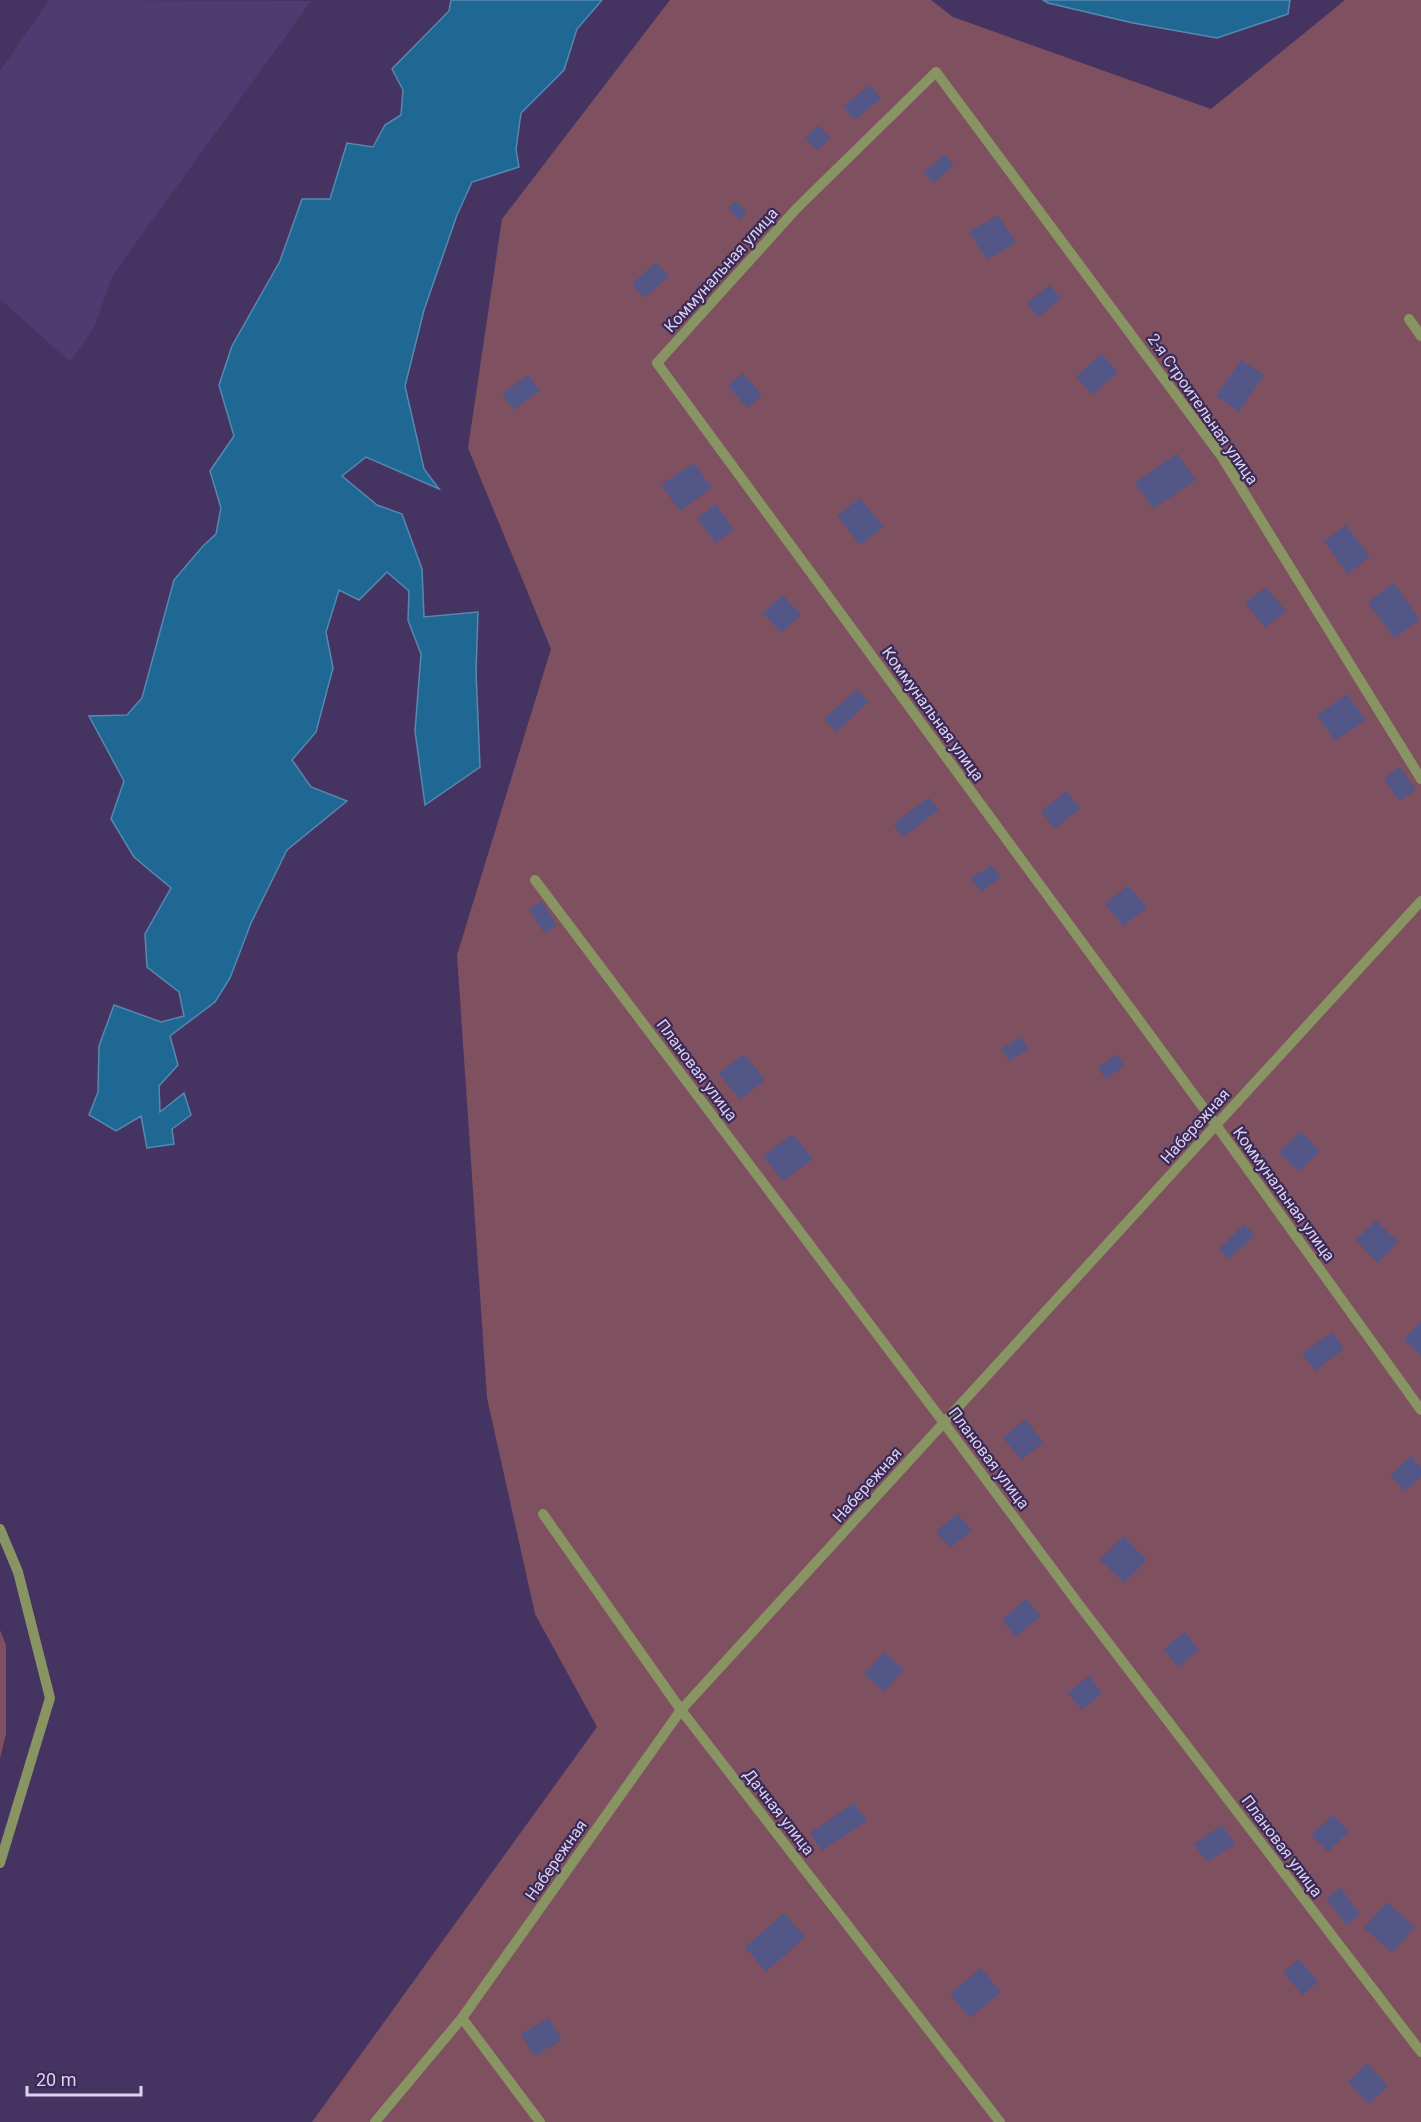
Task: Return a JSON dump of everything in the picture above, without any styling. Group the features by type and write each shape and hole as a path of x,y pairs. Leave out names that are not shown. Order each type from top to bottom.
{"street":[{"name":"2-я Строительная улица","path":"936,72 1222,457 1421,779"},
{"name":"Коммунальная улица","path":"936,72 797,208 657,363 1216,1125 1421,1410"},
{"path":"1409,319 1421,336"},
{"name":"Плановая улица","path":"535,880 1080,1606 1421,2052"},
{"name":"Набережная","path":"375,2122 462,2018 681,1710 1421,901"},
{"name":"Дачная улица","path":"543,1514 681,1710 1000,2122"},
{"path":"0,1529 18,1572 50,1698 0,1863"},
{"path":"462,2018 540,2122"}],"shaded area":[{"path":"49,0 311,1 112,276 95,326 70,362 0,299 0,71"},
{"path":"670,0 931,0 953,17 1211,109 1345,0 1421,0 1421,2122 312,2122 597,1727 535,1614 487,1398 457,955 551,649 468,448 502,219"},
{"path":"0,1630 6,1645 6,1734 0,1758"}],"water":[{"path":"451,0 602,0 577,29 564,70 521,113 516,149 519,167 472,182 457,215 424,310 405,386 424,469 439,489 366,457 342,476 377,505 402,514 422,569 424,617 478,612 476,672 480,767 425,805 415,731 421,654 408,620 409,591 387,572 359,600 339,590 326,632 333,668 316,732 292,760 311,787 347,801 287,850 251,923 230,978 215,1002 170,1036 178,1065 159,1086 160,1112 184,1093 191,1115 172,1129 174,1144 147,1148 141,1116 116,1131 89,1115 98,1092 99,1046 114,1005 161,1022 184,1016 179,992 147,967 145,934 171,888 134,857 111,819 124,781 89,716 127,715 142,698 174,580 216,534 221,508 210,471 234,436 219,385 232,346 280,261 302,199 330,199 347,143 373,147 385,125 401,115 403,90 392,69 449,11"},
{"path":"1043,0 1290,0 1288,14 1217,38 1133,23"}],"building":[{"path":"870,85 881,99 854,120 843,106"},
{"path":"818,125 831,138 817,150 805,138"},
{"path":"945,154 954,165 933,183 923,173"},
{"path":"736,201 747,213 739,221 728,208"},
{"path":"998,215 1016,243 987,260 969,232"},
{"path":"656,262 669,276 645,298 632,284"},
{"path":"1050,285 1061,299 1038,317 1027,303"},
{"path":"1101,354 1118,372 1093,395 1076,377"},
{"path":"1241,360 1264,375 1239,412 1216,396"},
{"path":"743,373 762,395 747,408 728,386"},
{"path":"528,375 540,391 513,410 502,394"},
{"path":"1177,453 1196,480 1153,509 1135,483"},
{"path":"694,463 712,488 680,511 661,485"},
{"path":"860,498 884,527 860,545 837,516"},
{"path":"716,504 734,530 715,543 697,518"},
{"path":"1346,525 1370,557 1348,574 1324,541"},
{"path":"1394,583 1420,620 1394,638 1368,602"},
{"path":"1266,587 1286,611 1265,628 1245,603"},
{"path":"783,595 801,615 781,633 763,613"},
{"path":"857,689 869,702 836,732 824,719"},
{"path":"1347,694 1366,720 1335,741 1317,715"},
{"path":"1400,767 1416,790 1399,801 1384,778"},
{"path":"1067,791 1080,808 1055,829 1041,811"},
{"path":"929,797 939,810 903,837 893,824"},
{"path":"992,865 1001,878 981,892 971,878"},
{"path":"1128,885 1147,908 1123,926 1105,904"},
{"path":"542,901 557,926 544,933 529,909"},
{"path":"1022,1037 1029,1049 1009,1061 1001,1049"},
{"path":"744,1054 765,1080 740,1100 719,1073"},
{"path":"1117,1054 1124,1066 1106,1079 1098,1068"},
{"path":"1301,1131 1320,1151 1299,1172 1279,1152"},
{"path":"793,1134 813,1159 783,1181 763,1156"},
{"path":"1376,1220 1398,1242 1378,1263 1356,1240"},
{"path":"1244,1224 1255,1235 1229,1259 1219,1249"},
{"path":"1421,1321 1421,1356 1404,1339"},
{"path":"1332,1332 1344,1349 1315,1371 1302,1354"},
{"path":"1025,1419 1043,1442 1022,1460 1003,1438"},
{"path":"1411,1456 1421,1467 1421,1477 1405,1491 1390,1475"},
{"path":"958,1514 972,1531 950,1548 936,1531"},
{"path":"1123,1536 1147,1560 1124,1583 1100,1560"},
{"path":"1026,1599 1041,1616 1016,1637 1002,1620"},
{"path":"1185,1632 1199,1650 1178,1667 1164,1649"},
{"path":"884,1652 904,1670 884,1692 864,1674"},
{"path":"1089,1676 1102,1693 1082,1710 1068,1693"},
{"path":"854,1803 867,1821 822,1851 810,1833"},
{"path":"1333,1815 1349,1831 1328,1852 1311,1835"},
{"path":"1222,1825 1235,1844 1207,1862 1194,1844"},
{"path":"1341,1888 1360,1915 1346,1925 1326,1898"},
{"path":"1387,1902 1415,1927 1392,1953 1364,1928"},
{"path":"784,1913 805,1937 766,1972 745,1947"},
{"path":"1299,1959 1318,1982 1302,1995 1283,1972"},
{"path":"981,1968 1001,1992 970,2018 950,1994"},
{"path":"549,2018 562,2040 534,2056 521,2034"},
{"path":"1367,2063 1388,2086 1369,2104 1348,2082"}]}
